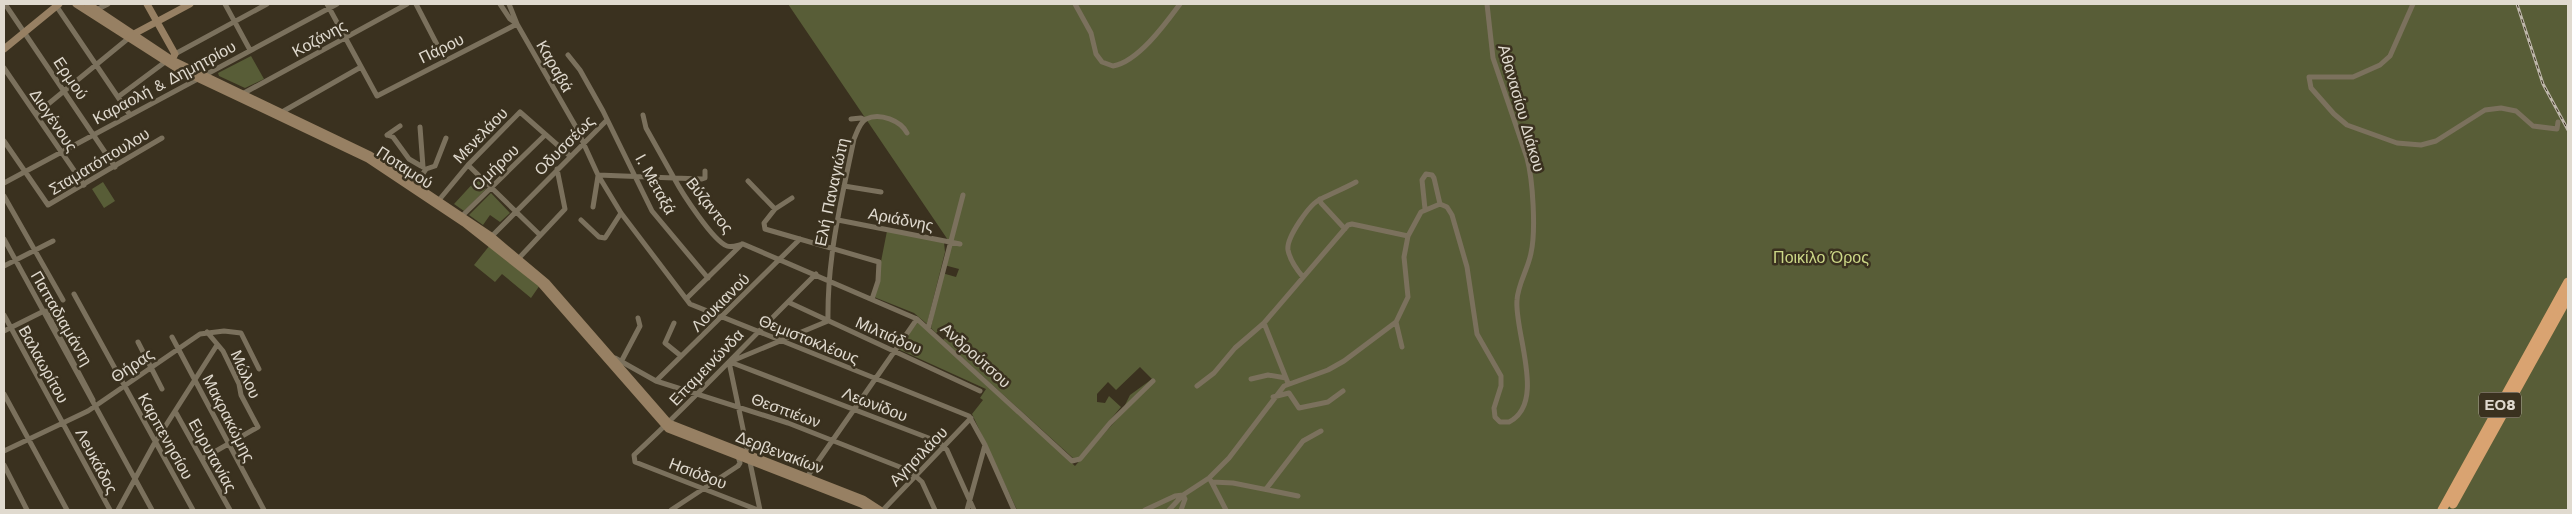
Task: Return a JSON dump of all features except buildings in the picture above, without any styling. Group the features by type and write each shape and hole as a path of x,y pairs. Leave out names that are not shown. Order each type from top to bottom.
{"highway":[{"name":"ΕΟ8","path":"2442,510 2568,282"},
{"name":"ΕΟ8","path":"2449,510 2568,297"}],"street":[{"name":"Ερμού","path":"5,4 115,167"},
{"name":"Ποταμού","path":"76,4 202,76 363,156 519,258 552,288 667,425"},
{"name":"Ποταμού","path":"88,4 130,36"},
{"path":"96,10 108,4"},
{"path":"147,4 157,22 171,59"},
{"path":"36,114 130,36 190,4"},
{"path":"225,4 250,50"},
{"path":"118,97 171,59 267,4"},
{"name":"Καραολή & Δημητρίου","path":"4,183 328,6 337,4"},
{"name":"Κοζάνης","path":"244,93 407,4"},
{"path":"416,4 445,60"},
{"name":"Καραβά","path":"500,4 510,19 516,24"},
{"name":"Καραβά","path":"508,4 516,24 583,142 598,175"},
{"path":"1075,4 1091,33 1096,54 1102,62 1113,66 1131,58 1157,34 1180,4"},
{"name":"Αθανασίου Διάκου","path":"1440,204 1447,207 1453,220 1467,267 1477,334 1501,376 1501,386 1494,408 1495,417 1500,422 1509,422 1517,417 1523,406 1527,382 1517,307 1518,291 1532,252 1530,175 1527,158 1493,58 1487,4"},
{"path":"2413,4 2390,56 2380,65 2354,77 2309,77 2311,88 2347,125 2397,143 2421,145 2448,136 2485,110 2502,108 2516,111 2533,126 2557,129 2558,122"},
{"path":"4,49 58,5 130,115"},
{"path":"282,112 361,67 328,6"},
{"name":"Πάρου","path":"361,67 377,96 516,24"},
{"name":"Οδυσσέως","path":"489,238 606,121 580,70 568,55"},
{"name":"Διογένους","path":"4,68 84,185"},
{"name":"Ποταμού","path":"202,76 244,93 366,152 462,216 547,290 667,425"},
{"name":"Μενελάου","path":"439,200 468,165 520,112 545,135"},
{"path":"643,115 646,128 674,178 702,180 705,178 705,171"},
{"path":"851,119 861,118 865,120"},
{"name":"Ελή Παναγιώτη","path":"828,321 828,280 832,247 854,139 859,126 865,120 874,118 893,120 902,124 907,133"},
{"name":"Ι. Μεταξά","path":"606,121 638,179 652,210 708,278"},
{"path":"400,126 387,135 393,137 409,159 423,167 434,166 446,138"},
{"path":"416,184 423,167 420,127"},
{"path":"545,135 549,135 570,156"},
{"name":"Ομήρου","path":"462,216 545,135"},
{"name":"Σταματόπουλου","path":"26,171 48,206 162,138"},
{"path":"4,141 26,171"},
{"path":"468,165 540,235"},
{"path":"519,258 565,210 557,169"},
{"path":"1251,379 1268,375 1287,380 1323,372 1341,363 1396,322 1408,297 1404,257 1408,236 1415,221 1425,209 1440,204 1434,178 1432,175 1426,174 1422,180 1425,209"},
{"path":"594,207 598,175"},
{"name":"Βύζαντος","path":"598,175 638,179 674,178 708,228 724,244 731,247 743,244"},
{"name":"Θεμιστοκλέους","path":"598,175 621,213 695,307 971,418"},
{"path":"748,182 775,209"},
{"path":"1303,278 1297,271 1288,250 1288,242 1311,206 1320,199 1356,182"},
{"path":"844,186 881,192"},
{"path":"928,329 949,241 963,195"},
{"path":"4,196 63,300"},
{"path":"792,198 775,209 764,226 766,230 880,262 878,281 872,299"},
{"path":"1320,199 1321,203 1345,229"},
{"path":"581,220 599,236 604,238 621,213"},
{"name":"Αριάδνης","path":"838,220 960,244"},
{"path":"1197,386 1214,373 1235,348 1264,322 1345,229 1352,224 1408,236"},
{"name":"Παπαδιαμάντη","path":"4,239 42,312 136,478 152,510"},
{"name":"Λουκιανού","path":"656,381 800,239"},
{"path":"4,266 53,241"},
{"path":"687,298 743,244"},
{"name":"Ανδρούτσου","path":"743,244 917,319 1072,461 1080,459 1110,423 1154,380"},
{"name":"Παπαδιαμάντη","path":"20,270 58,333 91,394 95,406"},
{"name":"Επαμεινώνδα","path":"634,455 698,395 757,332 816,274"},
{"name":"Καρπενησίου","path":"74,294 154,444 193,510"},
{"name":"Μιλτιάδου","path":"788,302 980,391"},
{"path":"4,331 42,312"},
{"name":"Βαλαωρίτου","path":"4,315 63,424"},
{"path":"622,362 640,326 638,318"},
{"path":"807,477 917,319"},
{"path":"759,510 729,362 828,321"},
{"path":"1264,322 1287,380"},
{"path":"1396,322 1402,347"},
{"path":"674,324 665,343 682,356"},
{"path":"207,332 241,333 260,369"},
{"name":"Θήρας","path":"4,451 63,424 95,406 200,334 207,332"},
{"name":"Μώλου","path":"207,332 226,356 239,384 241,396 258,428 228,445"},
{"name":"Μακρακώμης","path":"172,337 264,510"},
{"path":"138,342 162,389"},
{"path":"118,510 154,444 217,345"},
{"name":"Θεσπιέων","path":"610,356 656,381 738,406 917,475"},
{"name":"Λεωνίδου","path":"729,362 932,439 944,447"},
{"path":"1169,510 1183,495 1211,480 1232,455 1287,380"},
{"path":"1273,397 1289,393 1299,408 1328,402 1343,391"},
{"path":"4,394 66,510"},
{"name":"Ευρυτανίας","path":"175,411 230,510"},
{"path":"971,418 1014,510"},
{"name":"Αγησιλάου","path":"882,510 971,418"},
{"name":"Λeυκάδος","path":"63,424 110,510"},
{"name":"Δερβενακίων","path":"667,425 738,456 749,457 863,498 882,510"},
{"name":"Δερβενακίων","path":"667,425 749,457 872,510"},
{"path":"1266,489 1303,441 1322,431"},
{"path":"202,459 228,445"},
{"path":"967,510 985,445"},
{"path":"944,447 974,510"},
{"name":"Ησιόδου","path":"634,455 635,462 759,510"},
{"path":"671,510 738,466 740,463 738,456"},
{"path":"4,465 27,510"},
{"path":"917,475 935,510"},
{"path":"1211,480 1298,496"},
{"path":"1211,480 1226,510"},
{"path":"1145,510 1175,496 1183,495"},
{"path":"1181,510 1184,503 1183,495"}],"green space":[{"name":"Ποικίλο Όρος","path":"788,4 2568,4 2568,510 1017,510 972,414 983,400 980,398 986,389 898,349 918,322 1075,466 1119,417 1130,395 1152,379 1140,367 1116,390 1108,382 1097,394 1097,402 1105,403 1109,396 1121,407 1079,457 1074,459 943,340 953,330 949,322 936,333 931,328 942,273 956,277 959,269 944,265 950,243"},
{"path":"251,56 264,79 245,88 219,76 218,73"},
{"path":"477,179 486,189 464,211 454,204"},
{"path":"103,182 115,201 104,208 92,189"},
{"path":"491,193 510,213 500,222 490,215 483,225 469,215"},
{"path":"887,231 944,242 945,252 927,324 914,313 874,297"},
{"path":"490,245 540,285 531,298 502,274 495,282 474,265"}],"railway":[{"path":"2517,4 2543,84 2568,130"}]}
